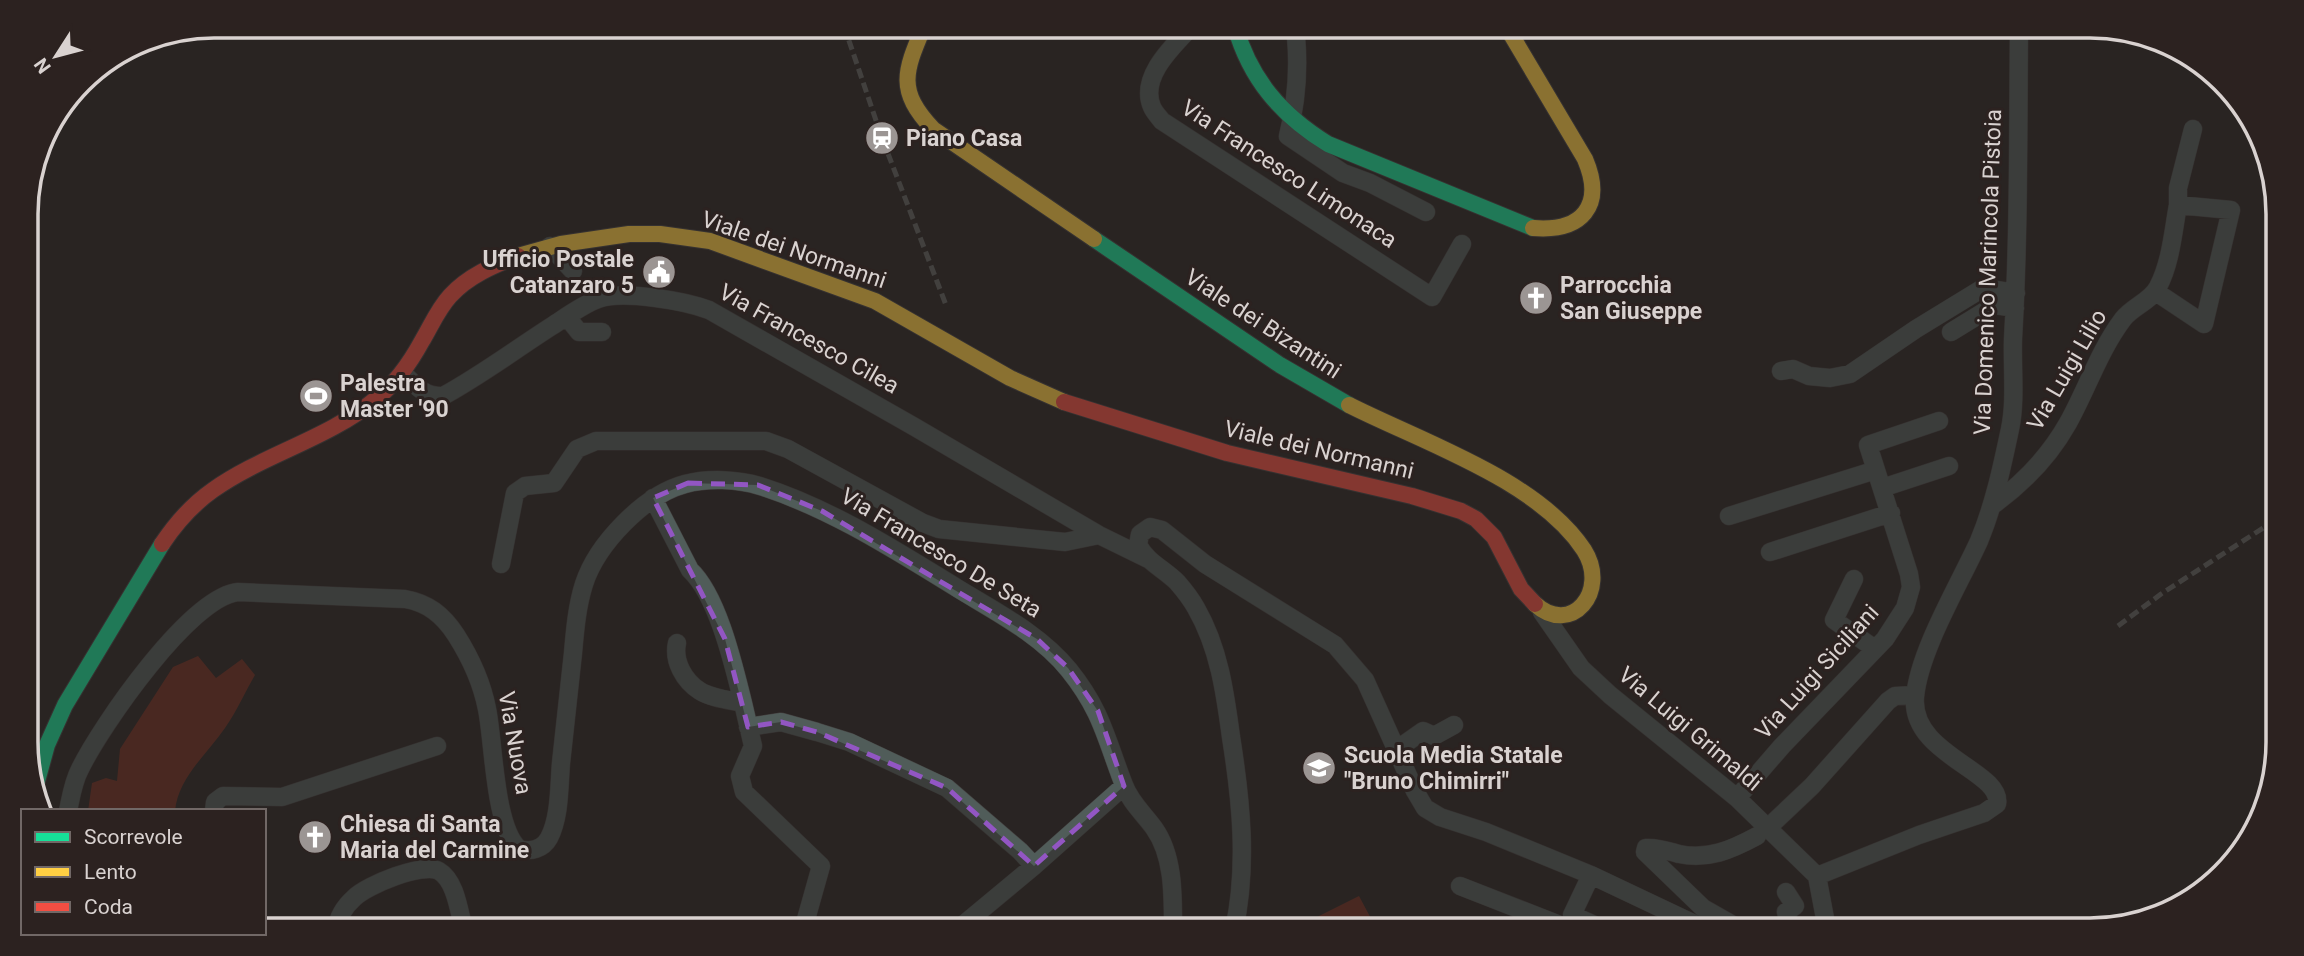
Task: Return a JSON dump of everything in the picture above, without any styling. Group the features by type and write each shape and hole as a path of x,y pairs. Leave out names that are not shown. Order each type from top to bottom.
{"street":[{"name":"Viale dei Bizantini","path":"919,38 909,61 906,83 908,96 914,108 933,129 1308,383 1511,484 1545,509 1583,549 1594,579 1588,597 1577,610 1560,616 1542,612"},
{"name":"Via Francesco Limonaca","path":"1181,38 1166,54 1149,85 1152,107 1162,121 1432,297 1462,244"},
{"path":"1240,38 1251,70 1276,106 1292,121 1328,144 1532,228 1544,230 1566,227 1582,217 1590,205 1595,189 1594,179 1585,159 1513,38"},
{"path":"1296,38 1298,57 1288,136 1343,173 1370,183 1426,212"},
{"name":"Via Domenico Marincola Pistoia","path":"1817,876 1919,835 1984,813 1997,804 1996,792 1991,786 1941,750 1925,733 1915,710 1915,695 1924,660 1993,505 2011,425 2019,38"},
{"path":"2178,205 2231,210 2204,324 2156,292 2166,270 2179,188 2193,129"},
{"name":"Viale dei Normanni","path":"41,769 49,739 71,694 139,580 170,535 197,503 211,491 253,466 356,413 387,391 403,373 442,306 461,285 480,271 550,246 627,234 663,233 721,244 870,298 994,370 1071,405 1269,464 1390,491 1459,510 1483,524 1494,535 1504,550 1520,587 1542,612"},
{"path":"550,246 573,271"},
{"path":"1781,371 1793,369 1809,376 1830,378 1850,374 1983,288 2015,300"},
{"name":"Via Luigi Lilio","path":"1993,505 2015,489 2046,453 2066,426 2100,355 2124,317 2156,292"},
{"name":"Via Francesco Cilea","path":"403,373 420,390 429,395 443,396 599,299 610,296 687,303 709,310 1099,536 1148,559"},
{"path":"1951,332 1995,305 2015,300"},
{"path":"567,317 579,332 602,332"},
{"name":"Via Luigi Siciliani","path":"1737,798 1782,746 1885,639 1905,608 1910,587 1909,573 1868,445 1939,421"},
{"path":"501,564 515,493 525,486 554,483 577,449 596,441 766,441 788,449 923,523 939,529 1065,542 1099,536"},
{"path":"1882,488 1949,466"},
{"path":"1729,516 1876,470"},
{"name":"Via Francesco De Seta","path":"653,498 688,483 728,481 758,485 822,511 868,535 1010,620 1049,649 1083,688 1106,731 1128,796 1163,842 1172,889 1173,917"},
{"path":"653,498 690,570 699,579 725,639 753,746 740,776 744,792 821,866 806,918"},
{"name":"Via Nuova","path":"69,809 79,770 124,698 164,649 212,601 238,592 405,599 433,609 450,626 468,656 486,707 506,830 519,849 538,849 549,838 558,802 575,630 585,581 593,564 613,537 653,498"},
{"path":"1770,552 1891,513"},
{"path":"1237,917 1243,853 1237,776 1224,686 1214,646 1194,605 1177,583 1142,552 1138,540 1144,530 1157,527 1205,564 1335,645 1365,680 1425,808 1440,817 1486,832 1591,876 1680,917"},
{"path":"1854,579 1834,620 1875,649"},
{"name":"Via Luigi Grimaldi","path":"1542,612 1581,668 1610,695 1737,798 1817,876"},
{"path":"677,643 677,663 695,687 706,694 743,704"},
{"path":"1775,821 1812,786 1888,701 1895,696 1915,695"},
{"path":"748,727 781,722 817,732 849,742 947,788 1034,866"},
{"path":"1396,750 1423,731 1434,736 1454,725"},
{"path":"214,809 215,802 223,796 282,797 437,746"},
{"path":"972,918 1124,786"},
{"path":"1719,917 1703,908 1645,852 1646,848 1709,855 1726,852 1757,836"},
{"path":"341,918 347,905 364,890 425,868 441,872 450,882 460,918"},
{"path":"1577,917 1572,915 1591,876"},
{"path":"1817,876 1825,917"},
{"path":"1460,886 1540,917"},
{"path":"1786,892 1795,906 1786,912 1786,917"}],"highlighted area":[{"path":"688,483 758,485 822,511 1037,639 1068,668 1098,711 1124,786 1034,866 947,788 817,732 781,722 748,727 725,639 653,498"}],"shaded area":[{"path":"198,656 216,678 242,659 255,675 229,722 187,777 175,809 88,809 92,783 106,778 117,781 120,749 173,667"},
{"path":"1359,896 1370,917 1316,917"}],"railway":[{"path":"848,38 882,138 946,305"},
{"path":"2118,626 2161,594 2266,526"}],"traffic: fast":[{"path":"1239,38 1249,63 1270,94 1296,121 1328,144 1533,228"},
{"path":"1094,239 1280,365 1349,405"},
{"path":"41,768 47,745 65,705 162,544"}],"traffic: slow":[{"path":"919,38 909,68 909,91 913,103 933,129 1094,239"},
{"path":"1513,38 1585,159 1591,176 1590,203 1585,213 1565,226 1533,228"},
{"path":"518,256 561,244 629,234 660,234 710,241 875,301 1010,378 1064,402"},
{"path":"1349,405 1477,465 1509,483 1564,525 1584,550 1591,565 1589,594 1583,605 1562,615 1549,613 1535,604"}],"traffic: jam":[{"path":"162,544 185,514 213,490 253,466 337,425 376,399 390,387 407,365 450,296 473,277 518,256"},
{"path":"1064,402 1227,453 1412,496 1461,511 1476,519 1494,537 1521,589 1535,604"}],"place":[{"name":"Piano Casa","path":"882,138"},
{"name":"Ufficio Postale Catanzaro 5","path":"659,272"},
{"name":"Parrocchia San Giuseppe","path":"1536,298"},
{"name":"Palestra Master '90","path":"316,396"},
{"name":"Scuola Media Statale \"Bruno Chimirri\"","path":"1319,768"},
{"name":"Chiesa di Santa Maria del Carmine","path":"315,837"}]}
